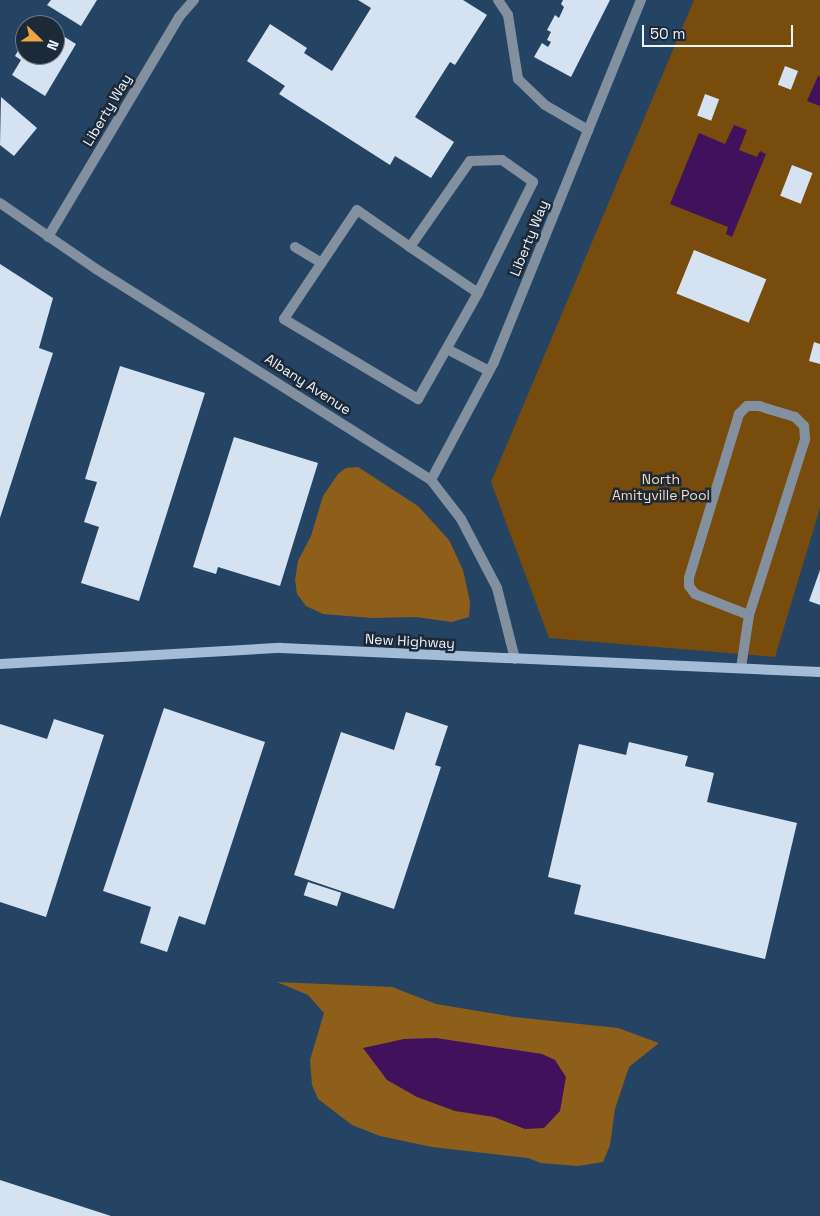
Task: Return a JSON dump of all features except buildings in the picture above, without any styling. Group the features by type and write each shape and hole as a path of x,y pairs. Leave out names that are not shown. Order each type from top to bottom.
{"main road":[{"name":"New Highway","path":"0,664 281,648 820,672"}],"street":[{"name":"Liberty Way","path":"48,237 179,17 194,0"},
{"path":"498,0 508,15 518,79 545,104 588,130"},
{"name":"Liberty Way","path":"431,480 489,371 641,0"},
{"path":"410,247 470,160 502,160 533,182 478,293 418,399 284,319 357,210 410,247 478,293"},
{"name":"Albany Avenue","path":"0,203 48,237 431,480 461,519 497,588 515,659"},
{"path":"295,248 322,263"},
{"path":"447,349 489,371"},
{"path":"741,668 749,615 805,439 804,426 795,417 760,406 747,406 739,414 689,578 689,586 695,594 749,615"}],"green space":[{"name":"North Amityville Pool","path":"694,0 820,0 820,508 775,657 549,638 491,482"}],"shaded area":[{"path":"818,76 820,77 820,106 807,101"},
{"path":"734,125 747,130 739,150 757,157 760,151 766,154 732,237 726,234 728,227 670,204 699,133 725,144"},
{"path":"358,467 418,506 449,540 463,570 470,602 469,617 452,622 416,617 372,618 323,614 306,606 297,594 295,580 298,561 311,536 323,496 338,474 346,468"},
{"path":"277,982 392,987 436,1004 514,1017 618,1028 659,1043 629,1067 615,1109 610,1145 603,1162 578,1166 541,1163 528,1158 432,1147 380,1136 352,1125 318,1099 312,1085 310,1060 324,1013 308,995"},
{"path":"436,1038 542,1054 555,1060 566,1077 560,1111 544,1128 525,1129 494,1117 455,1111 417,1097 387,1080 363,1048 404,1039"}]}
